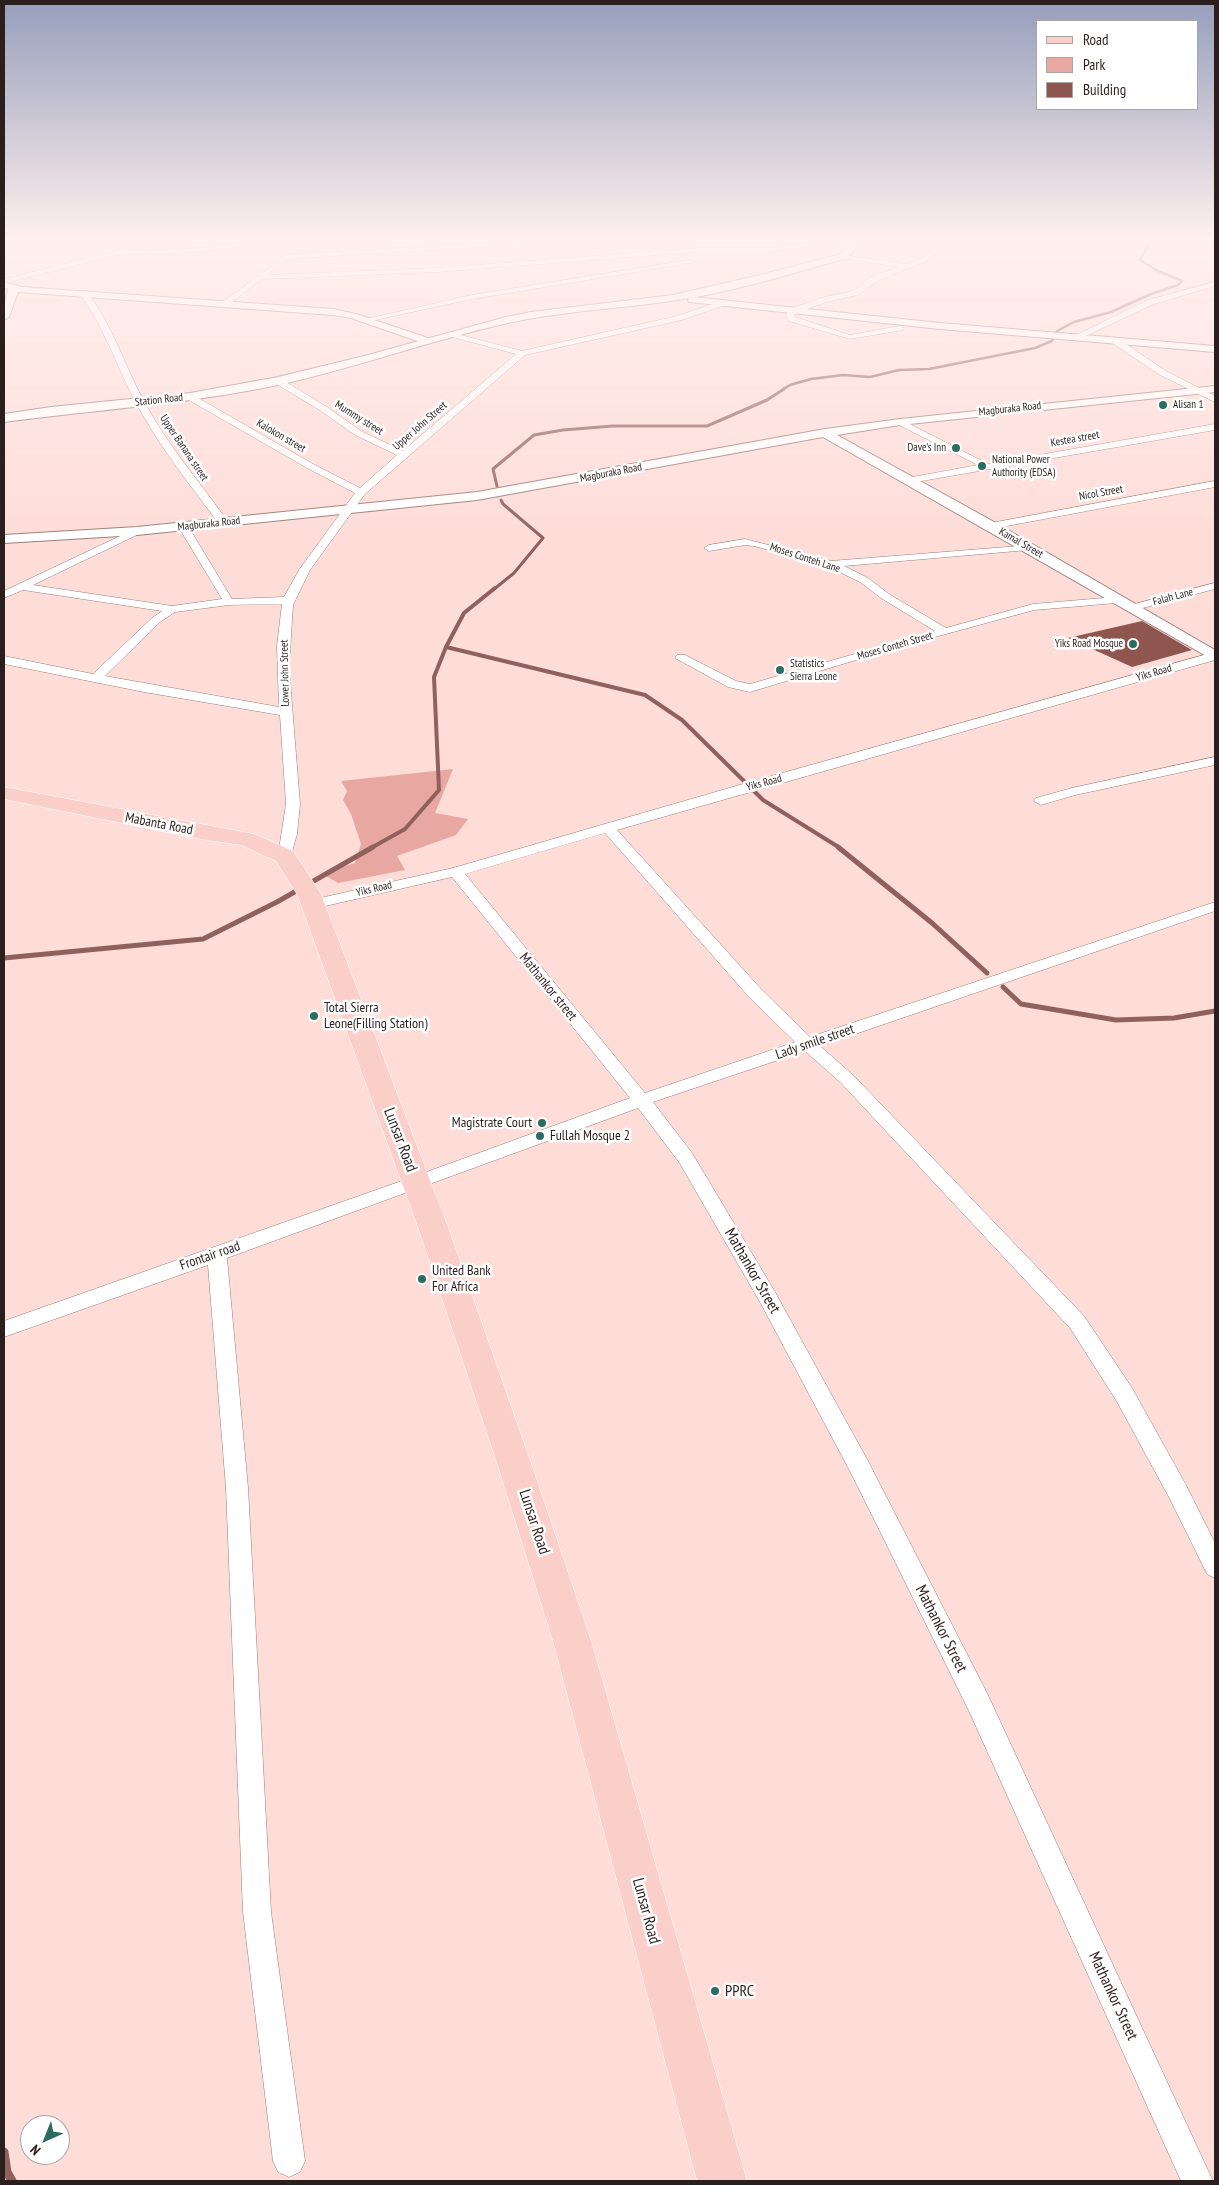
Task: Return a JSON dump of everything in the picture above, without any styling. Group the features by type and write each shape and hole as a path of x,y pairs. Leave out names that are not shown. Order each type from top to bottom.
{"main road":[{"name":"Station Road","path":"4,418 51,410 190,397 278,381 400,350 438,338"},
{"path":"1086,338 1215,349"},
{"name":"Mabanta Road","path":"4,793 180,828 246,839 285,856"},
{"path":"285,856 307,892"},
{"name":"Lunsar Road","path":"307,892 417,1183 516,1466 572,1641 722,2181"}],"street":[{"name":"Upper Banana street","path":"109,338 140,402 172,454 223,522"},
{"path":"389,338 400,350"},
{"path":"418,338 427,341"},
{"path":"466,338 522,354 592,338"},
{"path":"1114,340 1151,366 1195,391 1215,399"},
{"name":"Upper John Street","path":"351,509 361,492 506,365 522,354"},
{"name":"Mummy street","path":"278,381 324,409 358,433 404,456"},
{"name":"Magburaka Road","path":"4,539 137,531 502,492 825,433 900,422 1215,389"},
{"name":"Kalokon street","path":"190,397 310,466 361,492"},
{"path":"900,422 988,467"},
{"name":"Kestea street","path":"910,480 1215,427"},
{"name":"Kamal Street","path":"825,433 1028,547 1215,656"},
{"name":"Nicol Street","path":"991,526 1215,484"},
{"path":"1195,489 1208,496"},
{"name":"Lower John Street","path":"285,856 293,819 293,796 285,712 283,642 289,600 310,561 351,509"},
{"path":"183,526 229,602"},
{"path":"4,595 137,531"},
{"name":"Moses Conteh Lane","path":"709,548 745,542 755,543 830,564 864,580 885,596 945,632"},
{"path":"830,564 1028,547"},
{"name":"Falah Lane","path":"1131,608 1215,586"},
{"path":"23,587 172,608 229,602 289,600"},
{"name":"Moses Conteh Street","path":"681,658 732,684 750,688 1034,607 1116,600"},
{"path":"96,678 156,620 172,608"},
{"name":"Yiks Road","path":"307,892 456,872 748,787 1215,656"},
{"path":"4,660 144,688 285,712"},
{"path":"1041,801 1072,792 1215,760"},
{"path":"609,829 755,993 785,1024 847,1079 1078,1322 1124,1394 1178,1492 1215,1567"},
{"name":"Mathankor street","path":"456,872 642,1100"},
{"name":"Lady smile street","path":"417,1183 642,1100 1215,906"},
{"name":"Mathankor Street","path":"642,1100 686,1158 768,1297 860,1468 978,1702 1197,2181"},
{"name":"Frontair road","path":"4,1328 417,1183"},
{"path":"216,1254 237,1488 257,1912 290,2161"}],"green space":[{"path":"453,769 435,813 468,819 456,835 397,856 405,870 338,883 321,873 355,863 361,844 351,814 343,800 347,791 341,781"}],"building":[{"name":"Yiks Road Mosque","path":"1142,621 1192,650 1132,667 1068,638"}],"waterway":[{"path":"782,390 790,385 811,379 843,375 870,377 899,370 929,369 1035,348 1052,341 1054,338"},
{"path":"497,486 493,469 534,435 563,430 613,426 707,426 767,400 784,389"},
{"path":"493,590 514,573 543,538 503,504 501,500"},
{"path":"446,647 464,613 495,588"},
{"path":"371,848 405,829 439,790 434,677 446,647"},
{"path":"446,647 645,695 682,720 747,784"},
{"path":"754,791 763,800 840,848"},
{"path":"4,958 203,939 277,902 373,847"},
{"path":"838,847 932,923 987,973"},
{"path":"1003,987 1021,1004 1116,1020 1174,1018 1215,1011"},
{"path":"4,2152 7,2172 12,2181"}],"place":[{"name":"Alisan 1","path":"1163,405"},
{"name":"Dave's Inn","path":"956,448"},
{"name":"National Power Authority (EDSA)","path":"982,466"},
{"name":"Yiks Road Mosque","path":"1133,644"},
{"name":"Statistics Sierra Leone","path":"780,670"},
{"name":"Total Sierra Leone(Filling Station)","path":"314,1016"},
{"name":"Magistrate Court","path":"542,1123"},
{"name":"Fullah Mosque 2","path":"540,1136"},
{"name":"United Bank For Africa","path":"422,1279"},
{"name":"PPRC","path":"715,1991"}]}
